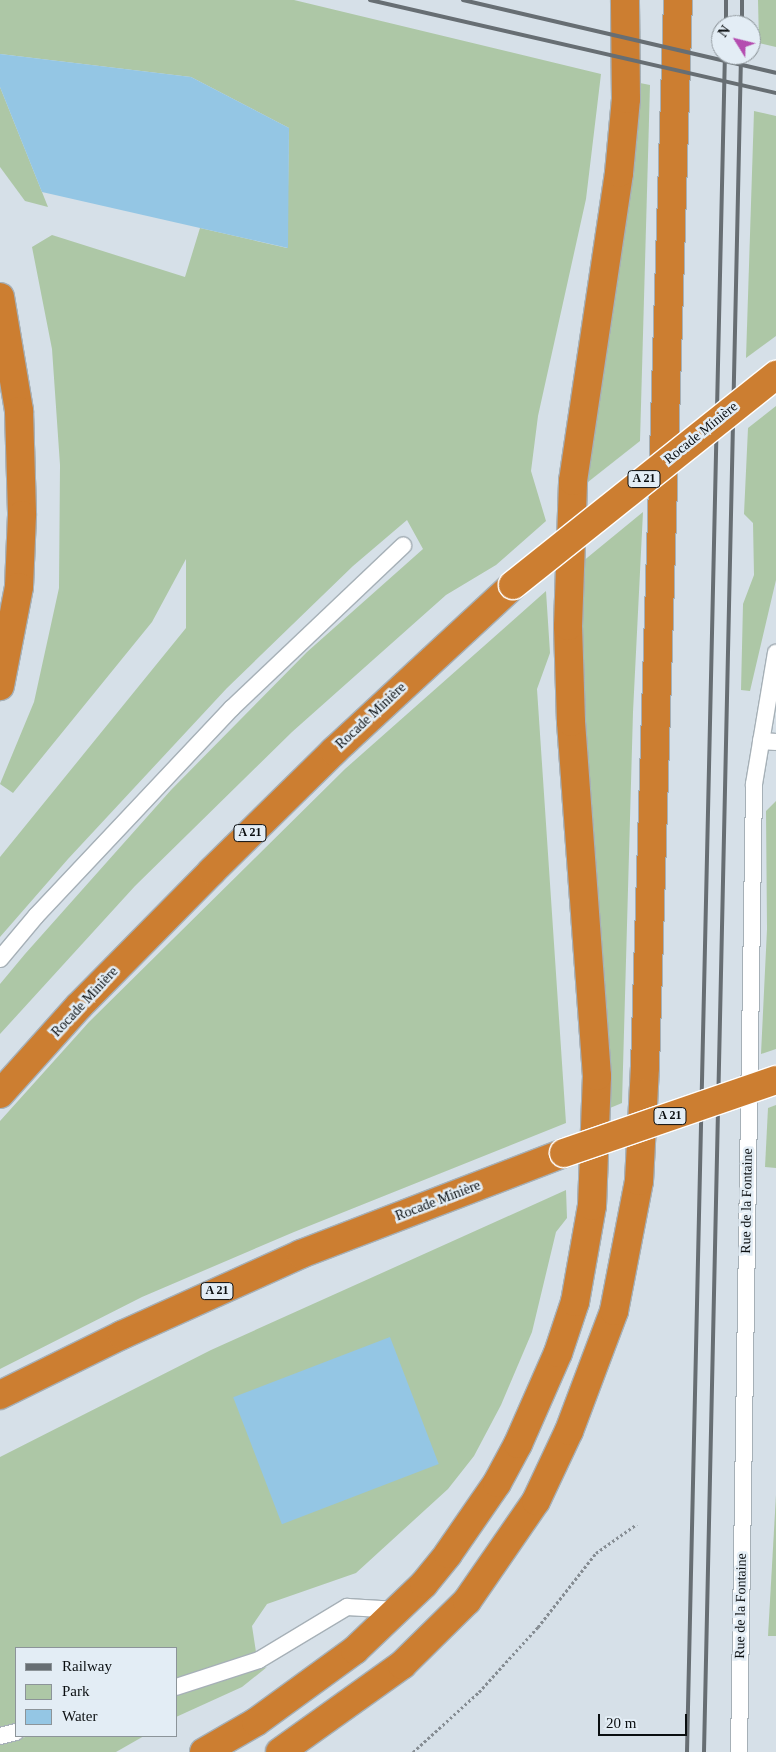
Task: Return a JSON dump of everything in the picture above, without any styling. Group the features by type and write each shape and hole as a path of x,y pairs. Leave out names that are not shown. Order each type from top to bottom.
{"highway":[{"path":"204,1752 256,1722 322,1676 355,1650 398,1610 442,1562 497,1482 530,1420 558,1354 575,1302 592,1206 596,1076 571,722 568,626 573,481 619,173 626,99 625,0"},
{"path":"280,1752 402,1665 467,1601 536,1501 569,1431 614,1311 639,1181 644,1076 678,0"},
{"path":"0,297 19,411 22,515 19,588 0,686"},
{"name":"Rocade Minière","path":"0,1094 80,1006 334,750 514,585 776,375"},
{"name":"Rocade Minière","path":"0,1395 122,1335 301,1254 564,1153 776,1080"}],"lane":[{"path":"0,958 36,916 232,708 403,546"},
{"name":"Rue de la Fontaine","path":"739,1752 754,784 768,742 776,653"},
{"path":"178,1686 259,1660 347,1607 398,1610"},
{"path":"0,1736 15,1732"}],"path":[{"path":"413,1752 485,1685 538,1627 596,1554 637,1524"}],"green space":[{"path":"0,0 294,0 601,74 586,199 538,416 531,471 546,521 496,565 446,595 292,732 135,886 0,1034 0,984 25,954 171,790 307,652 423,549 407,520 353,566 227,688 68,859 0,937 0,857 186,628 186,559 152,622 13,793 0,784 34,702 59,588 60,465 52,349 32,247 52,235 185,277 200,228 287,248 289,128 191,77 0,54"},
{"path":"758,0 776,0 776,47 761,43 761,15 758,15"},
{"path":"635,82 650,85 640,441 588,482"},
{"path":"0,87 48,207 25,201 0,167"},
{"path":"754,111 776,116 776,336 746,358"},
{"path":"776,406 776,580 750,691 741,690 743,604 754,575 753,523 744,514 748,428"},
{"path":"643,512 633,712 622,1103 610,1108 610,1063 587,770 581,649 582,562"},
{"path":"546,591 550,653 537,689 566,1123 294,1232 142,1297 0,1369 0,1121 89,1022 345,769"},
{"path":"776,801 776,1049 761,1054 767,929 766,811"},
{"path":"776,1105 776,1168 765,1167 768,1108"},
{"path":"566,1190 567,1218 556,1232 532,1332 501,1405 474,1456 448,1489 356,1573 267,1604 252,1626 256,1652 178,1679 178,1647 15,1647 15,1724 0,1729 0,1457 211,1350"},
{"path":"776,1495 776,1636 768,1636"},
{"path":"267,1667 242,1687 178,1716 178,1692"},
{"path":"25,1737 142,1737 116,1752 0,1752 0,1744"}],"water":[{"path":"0,54 191,77 289,128 288,248 42,192 0,87"},
{"path":"390,1337 439,1464 282,1524 233,1397"}],"railway":[{"path":"370,0 776,93"},
{"path":"463,0 776,73"},
{"path":"726,0 726,15"},
{"path":"742,0 742,15"},
{"path":"687,1752 725,65"},
{"path":"704,1752 741,65"}]}
